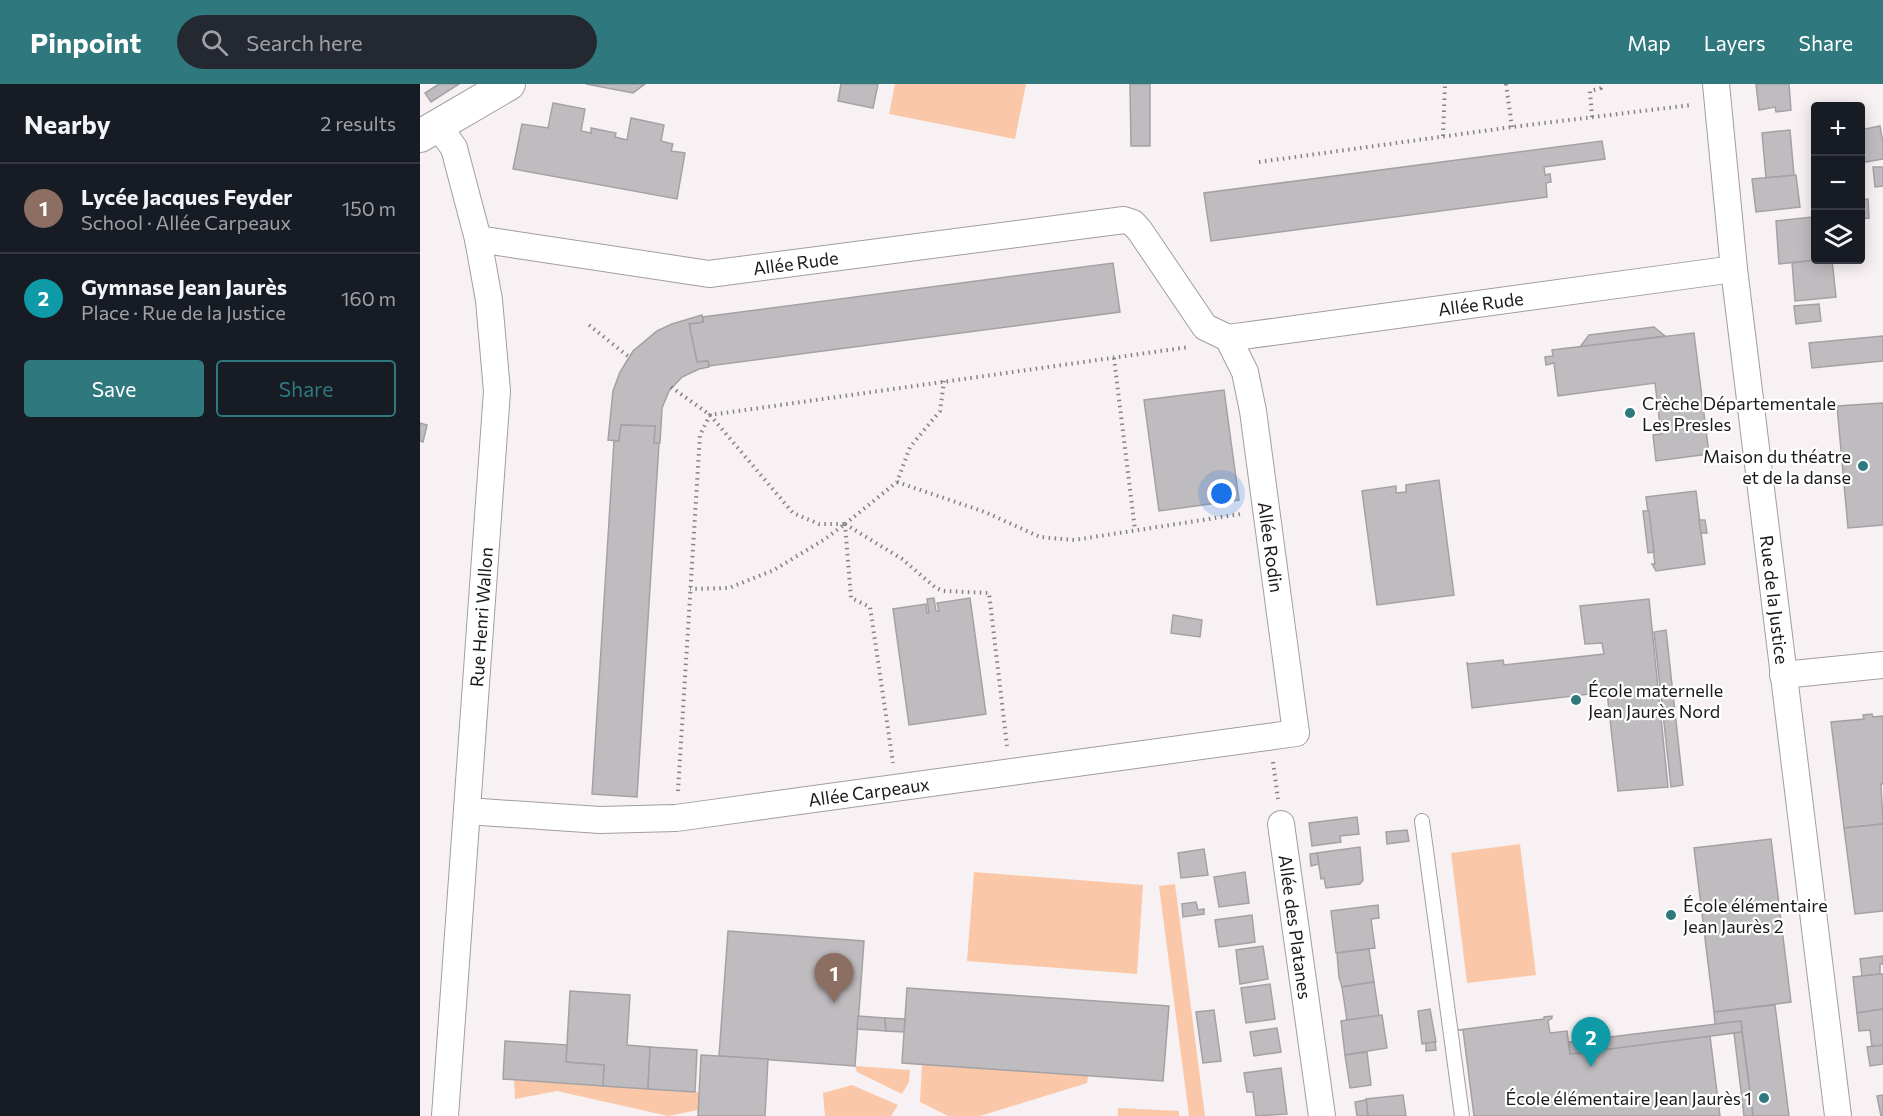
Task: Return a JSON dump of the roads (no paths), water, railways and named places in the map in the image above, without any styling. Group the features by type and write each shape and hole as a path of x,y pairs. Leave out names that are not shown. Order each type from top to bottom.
{"street":[{"path":"429,131 509,84"},
{"name":"Rue de la Justice","path":"1717,93 1734,269 1838,1116"},
{"name":"Rue Henri Wallon","path":"429,131 454,148 478,239 489,300 497,391 446,1116"},
{"name":"Allée Rude","path":"478,239 710,274 1124,220 1133,223 1205,327 1228,339 1734,269"},
{"name":"Allée Rodin","path":"1228,339 1245,372 1253,411 1296,733 1270,737"},
{"path":"1783,675 1883,665"},
{"name":"Allée Carpeaux","path":"467,811 600,820 676,818 1270,737"},
{"name":"Allée des Platanes","path":"1281,824 1322,1116"}],"lane":[{"path":"1422,820 1462,1116"}],"place":[{"name":"Crèche Départementale Les Presles","path":"1630,413"},
{"name":"Maison du théatre et de la danse","path":"1863,466"},
{"name":"École maternelle Jean Jaurès Nord","path":"1576,700"},
{"name":"École élémentaire Jean Jaurès 2","path":"1671,915"},
{"name":"Lycée Jacques Feyder","path":"834,1003"},
{"name":"Gymnase Jean Jaurès","path":"1591,1067"},
{"name":"École élémentaire Jean Jaurès 1","path":"1764,1098"}]}
